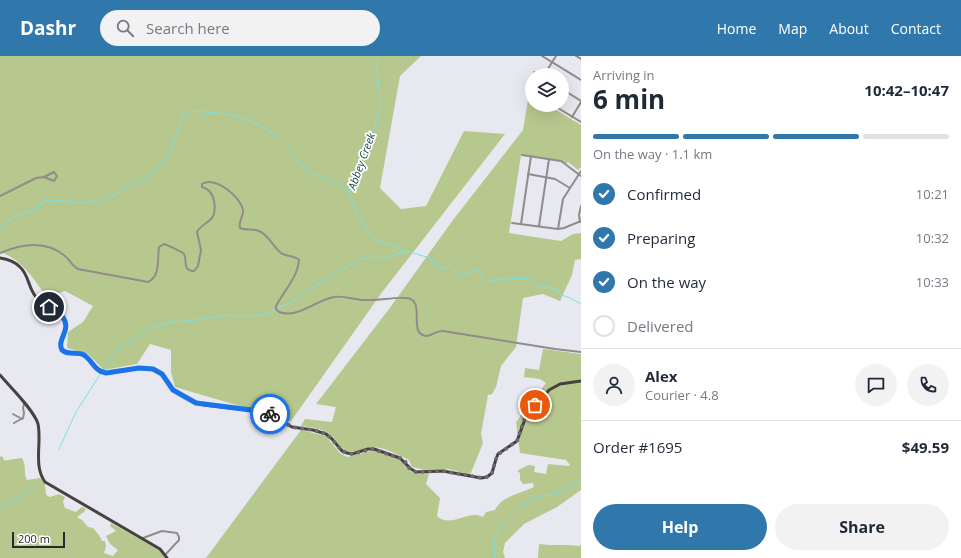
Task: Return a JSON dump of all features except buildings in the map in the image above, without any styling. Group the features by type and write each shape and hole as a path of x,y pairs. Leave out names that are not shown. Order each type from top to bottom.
{"main road":[{"path":"0,258 13,262 21,267 34,295 62,316 66,327 61,344 62,350 68,353 84,355 100,372 110,373 139,368 155,370 162,374 173,390 196,403 266,412 292,427 314,430 326,434 345,453 352,454 371,448 400,458 405,461 409,468 416,472 443,471 479,478 487,477 493,472 498,455 517,441 525,419 549,390 560,384 581,381"},
{"path":"0,375 35,418 38,424 39,471 45,482 160,549 166,556"}],"street":[{"path":"542,56 581,80"},
{"path":"548,68 556,56"},
{"path":"576,56 581,59"},
{"path":"569,94 581,102 572,117"},
{"path":"564,112 581,122"},
{"path":"522,155 562,162 580,175"},
{"path":"521,224 531,156"},
{"path":"539,226 549,159"},
{"path":"558,229 563,199 580,175 581,171"},
{"path":"0,196 36,178 44,177 54,172 57,176 54,181 44,177"},
{"path":"528,174 555,179 570,188"},
{"path":"0,253 14,248 40,245 64,255 78,269 148,282 152,280 159,262 159,247 164,244 183,253 185,256 186,266 190,270 194,271 198,266 201,250 197,232 202,225 212,218 215,211 211,194 208,190 202,187 202,184 207,182 215,183 231,192 242,207 243,212 240,228 261,232 281,253 295,257 298,260 298,265 291,280 276,306 276,309 279,312 297,312 335,296 362,300 409,298 414,301 417,327 424,336 437,331 443,331 581,352"},
{"path":"512,223 558,229 564,228 580,221 579,215 581,206"},
{"path":"14,423 22,419 24,415 24,404"},
{"path":"13,414 22,419"},
{"path":"142,539 162,531 176,533 179,536 179,540 166,556"}],"green space":[{"path":"0,56 421,56 400,76 380,188 401,209 426,206 464,131 505,134 383,291 291,421 175,387 171,372 171,350 150,344 137,364 104,370 88,354 67,348 68,332 83,322 93,306 65,291 47,297 21,265 8,255 0,252"},
{"path":"526,112 560,112 581,125 581,167 578,170 568,162 566,164 521,155 509,233 561,241 573,234 581,233 581,259 575,260 572,275 560,301 543,294 523,298 516,347 501,366 496,387 492,394 488,395 481,434 483,443 470,475 449,469 425,470 412,467 409,460 392,452 374,447 349,452 344,450 330,434 322,430 301,426 305,419 332,422 336,407 316,404 389,309 453,220 523,130"},
{"path":"543,349 581,354 581,490 557,507 524,524 505,543 503,552 505,558 206,558 301,430 326,436 340,453 347,457 375,450 396,457 402,461 411,472 419,474 429,473 426,484 440,498 437,516 446,520 471,515 483,517 486,512 495,510 502,501 507,498 534,487 533,483 523,484 520,480 520,473 517,471 528,465 535,466 534,472 546,474 548,464 570,465 566,460 520,453 516,422 546,383 540,379 524,377 525,368 539,370"},
{"path":"2,456 4,460 22,458 27,480 40,478 45,484 46,495 50,497 59,494 65,497 63,502 65,508 76,512 82,507 86,509 77,517 88,527 93,528 102,541 105,541 106,547 104,553 113,556 118,550 110,544 106,536 116,531 110,526 111,523 159,550 165,558 0,558 0,457"},
{"path":"539,544 581,545 581,558 538,558"}],"waterway":[{"name":"Abbey Creek","path":"378,56 377,71 380,97 379,114 372,137 358,163 348,191 358,215 371,236 377,240 406,251 430,258 441,269 445,269 448,265 450,265 456,271 465,275 478,270 485,282 508,278 529,279 540,287 559,290 559,294 581,304"},
{"path":"0,227 14,217 34,211 44,201 54,200 83,203 101,200 120,192 133,183 148,176 163,162 177,135 183,115 191,111 227,114 257,124 275,135 283,142 306,170 348,190"},
{"path":"103,370 119,348 155,326 166,323 218,316 253,316 266,314 290,303 321,282 361,259 384,258 406,252"},
{"path":"59,449 76,412 101,373"},
{"path":"495,558 494,545 497,532 518,508 538,496 555,494 581,479"},
{"path":"0,507 32,489"}],"way so far":[{"path":"270,414 292,427 314,430 326,434 342,451 350,454 371,448 400,458 405,461 409,468 416,472 443,471 483,478 492,473 497,456 502,450 517,441 524,420 535,405"}],"route":[{"path":"49,307 62,316 66,324 65,335 61,344 62,350 68,353 84,355 100,372 118,372 139,368 153,369 164,376 169,386 173,390 196,403 266,412 270,414"}]}
